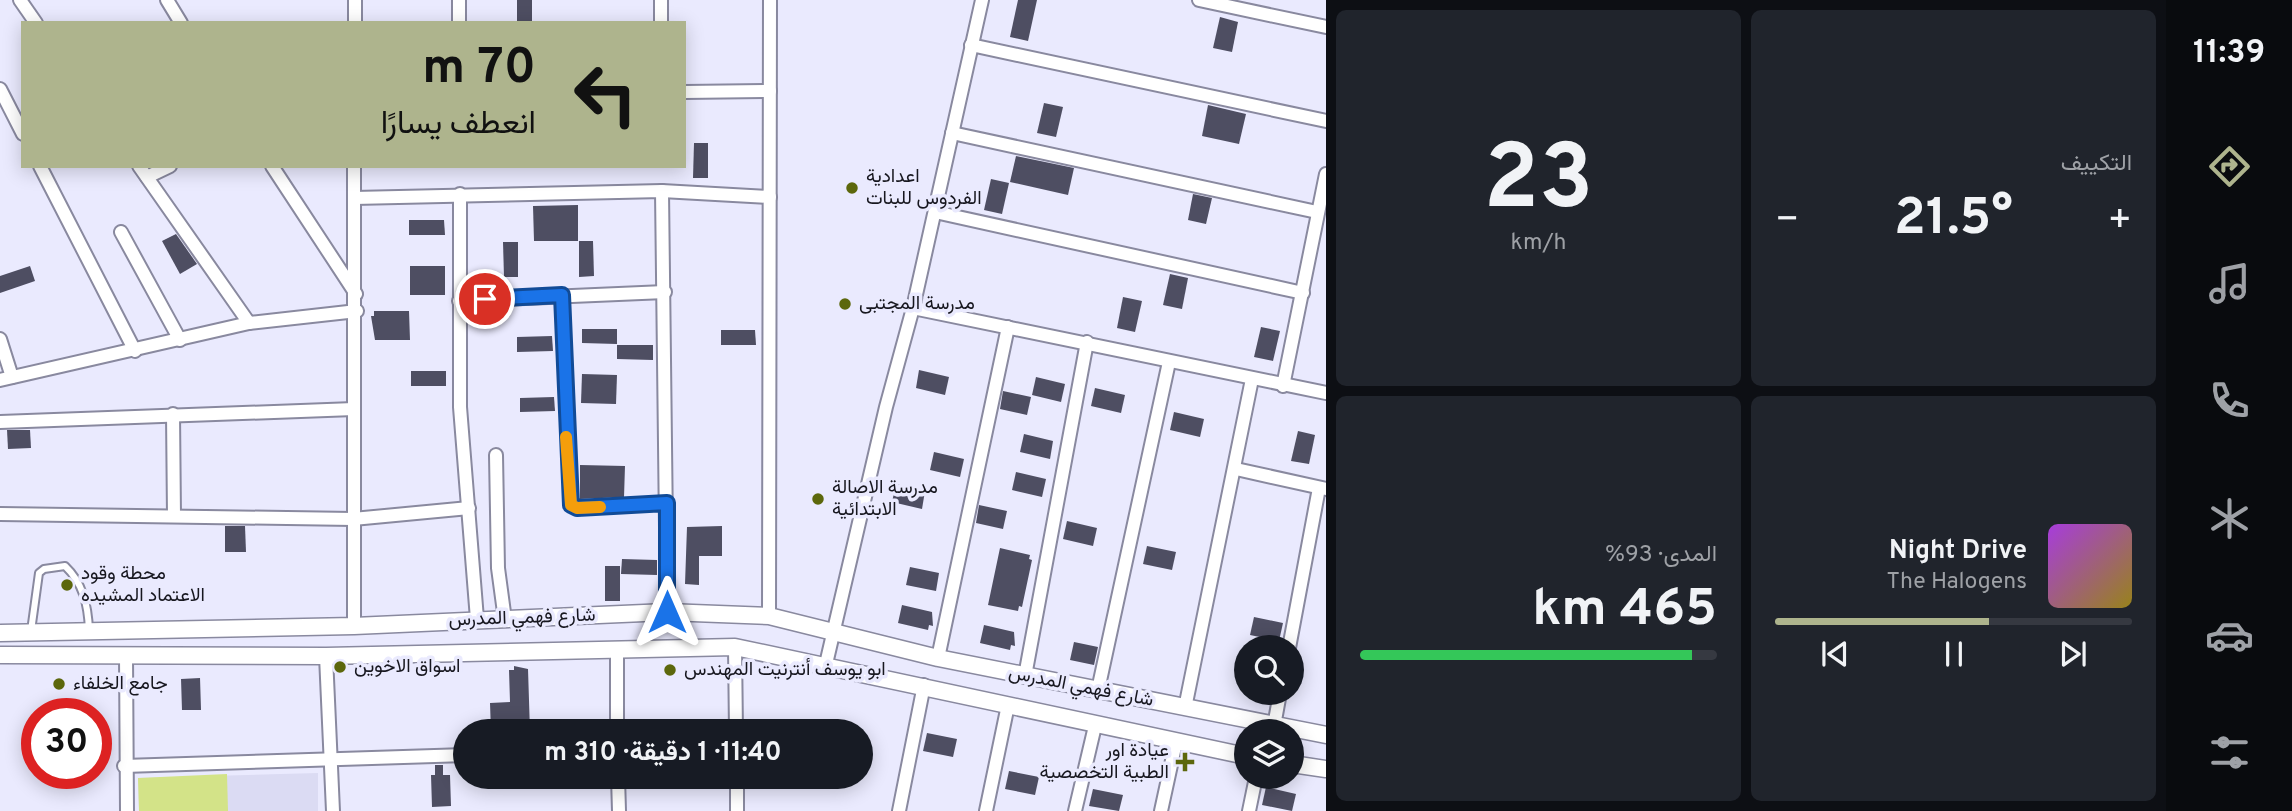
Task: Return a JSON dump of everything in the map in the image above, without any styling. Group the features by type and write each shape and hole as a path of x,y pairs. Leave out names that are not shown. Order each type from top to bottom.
{"street":[{"path":"20,0 35,21"},
{"path":"167,0 180,21"},
{"path":"355,0 355,21"},
{"path":"458,0 458,21"},
{"path":"661,0 661,21"},
{"path":"769,617 770,0"},
{"path":"827,664 886,407 935,212 982,0"},
{"path":"1199,0 1326,27"},
{"path":"971,45 1326,121"},
{"path":"0,89 21,130"},
{"path":"686,92 771,91"},
{"path":"952,133 1317,212"},
{"path":"41,168 135,351"},
{"path":"161,168 143,172 249,324"},
{"path":"273,168 356,294"},
{"path":"354,168 357,311 354,626"},
{"path":"1283,386 1326,174"},
{"path":"354,198 662,191 770,197"},
{"path":"662,191 667,612"},
{"path":"460,194 460,407 477,619"},
{"path":"935,212 1303,293"},
{"path":"121,232 180,340"},
{"path":"459,301 665,292"},
{"path":"562,295 571,505 577,508 667,503"},
{"path":"912,308 1326,393"},
{"path":"0,339 6,378 249,324 357,311"},
{"path":"938,658 1008,327"},
{"path":"1025,676 1087,342"},
{"path":"1098,690 1170,362"},
{"path":"1185,708 1236,469 1252,379"},
{"path":"0,422 354,409"},
{"path":"173,414 174,516"},
{"path":"496,455 498,568 505,620"},
{"path":"1236,469 1323,488 1292,635"},
{"path":"0,510 353,519 469,509"},
{"name":"شارع فهمي المدرس","path":"0,634 354,626 667,612 769,617 938,658 1239,719"},
{"path":"542,619 543,650"},
{"path":"735,647 736,719"},
{"name":"شارع فهمي المدرس","path":"0,655 327,656 735,647 827,664 1095,726 1234,754"},
{"path":"617,650 617,719"},
{"path":"126,655 124,766 127,811"},
{"path":"327,656 333,811"},
{"path":"899,811 924,685"},
{"path":"986,811 1009,705"},
{"path":"1075,811 1095,726"},
{"name":"شارع فهمي المدرس","path":"1304,731 1326,734"},
{"path":"1161,811 1175,743"},
{"path":"124,766 453,755"},
{"path":"1304,766 1326,769"},
{"path":"618,789 619,811"},
{"path":"737,789 737,811"},
{"path":"1249,811 1254,789"}],"lane":[{"path":"31,633 39,573 44,569 65,566 78,578 88,610 89,632"}],"shaded area":[{"path":"318,773 318,811 139,811 138,778"}],"green space":[{"path":"227,774 228,811 139,811 138,778"}],"building":[{"path":"517,0 532,0 532,21 517,21"},
{"path":"1018,0 1037,0 1028,41 1010,37"},
{"path":"1220,17 1238,22 1232,52 1213,48"},
{"path":"1044,103 1063,107 1056,137 1037,133"},
{"path":"1208,105 1246,114 1239,144 1202,136"},
{"path":"694,143 708,143 708,178 693,178"},
{"path":"1016,156 1074,168 1068,195 1010,182"},
{"path":"991,179 1009,183 1002,214 984,210"},
{"path":"1193,194 1212,198 1206,224 1188,220"},
{"path":"578,205 578,241 534,241 533,206"},
{"path":"409,220 444,220 445,235 409,235"},
{"path":"176,234 197,264 180,274 162,241"},
{"path":"579,241 593,241 594,276 579,277"},
{"path":"503,242 518,242 518,277 504,277"},
{"path":"30,266 35,281 0,293 0,276"},
{"path":"410,266 445,266 445,295 410,295"},
{"path":"1170,274 1188,278 1182,309 1163,305"},
{"path":"1123,297 1142,301 1135,332 1117,328"},
{"path":"374,311 409,311 410,340 375,340 371,316 374,316"},
{"path":"1261,327 1280,331 1273,361 1254,357"},
{"path":"582,329 617,329 617,344 582,343"},
{"path":"721,330 755,330 756,345 721,345"},
{"path":"552,336 553,351 517,352 517,337"},
{"path":"617,345 653,345 653,360 617,359"},
{"path":"919,370 949,377 945,395 916,388"},
{"path":"411,371 446,371 446,386 411,386"},
{"path":"582,374 617,375 616,404 581,403"},
{"path":"1036,377 1065,384 1061,402 1032,395"},
{"path":"1095,388 1125,395 1121,413 1091,406"},
{"path":"1003,391 1031,397 1027,415 1000,409"},
{"path":"554,397 555,411 520,412 520,398"},
{"path":"1174,412 1204,419 1200,437 1170,430"},
{"path":"7,430 30,430 31,448 8,449"},
{"path":"1298,431 1315,435 1309,464 1291,461"},
{"path":"1024,434 1053,441 1050,459 1020,452"},
{"path":"934,452 964,459 960,477 930,470"},
{"path":"580,465 625,466 624,497 580,499"},
{"path":"1016,472 1046,479 1042,497 1012,490"},
{"path":"896,484 925,491 922,509 892,502"},
{"path":"979,505 1007,511 1003,529 976,523"},
{"path":"1067,521 1097,528 1093,546 1063,539"},
{"path":"225,526 245,526 246,552 225,552"},
{"path":"722,526 722,556 699,556 699,585 685,584 687,527"},
{"path":"1147,546 1176,552 1172,570 1143,564"},
{"path":"1000,548 1030,555 1029,559 1032,560 1022,607 1019,606 1018,611 988,605"},
{"path":"622,559 657,560 657,575 621,574"},
{"path":"605,566 620,566 620,601 605,601"},
{"path":"910,567 939,573 936,591 906,585"},
{"path":"902,605 932,612 933,626 929,625 928,630 898,623"},
{"path":"1254,617 1283,623 1280,635 1250,635"},
{"path":"984,625 1014,632 1015,646 1011,645 1010,650 980,643"},
{"path":"1074,642 1098,647 1094,665 1070,660"},
{"path":"514,666 528,669 530,719 491,719 490,703 510,702 509,670 514,670"},
{"path":"200,678 201,710 182,710 181,679"},
{"path":"927,733 957,739 953,757 923,751"},
{"path":"435,765 443,765 443,775 450,775 451,806 432,807 431,775 435,775"},
{"path":"1009,771 1039,777 1035,795 1005,789"},
{"path":"1093,789 1123,795 1119,811 1089,806"},
{"path":"1266,789 1296,794 1292,811 1262,805"}],"slow traffic":[{"path":"566,437 568,496 571,505 577,508 600,507"}],"place":[{"name":"اعدادية الفردوس للبنات","path":"852,188"},
{"name":"مدرسة المجتبى","path":"845,304"},
{"name":"مدرسة الاصالة الابتدائية","path":"818,499"},
{"name":"محطة وقود الاعتماد المشيده","path":"67,585"},
{"name":"اسواق الاخوين","path":"340,667"},
{"name":"ابو يوسف أنترنيت المهندس","path":"670,670"},
{"name":"جامع الخلفاء","path":"59,684"},
{"name":"عيادة اور الطبية التخصصية","path":"1185,762"}],"route":[{"path":"485,299 562,295 568,496 571,505 577,508 667,503 667,612"}]}
